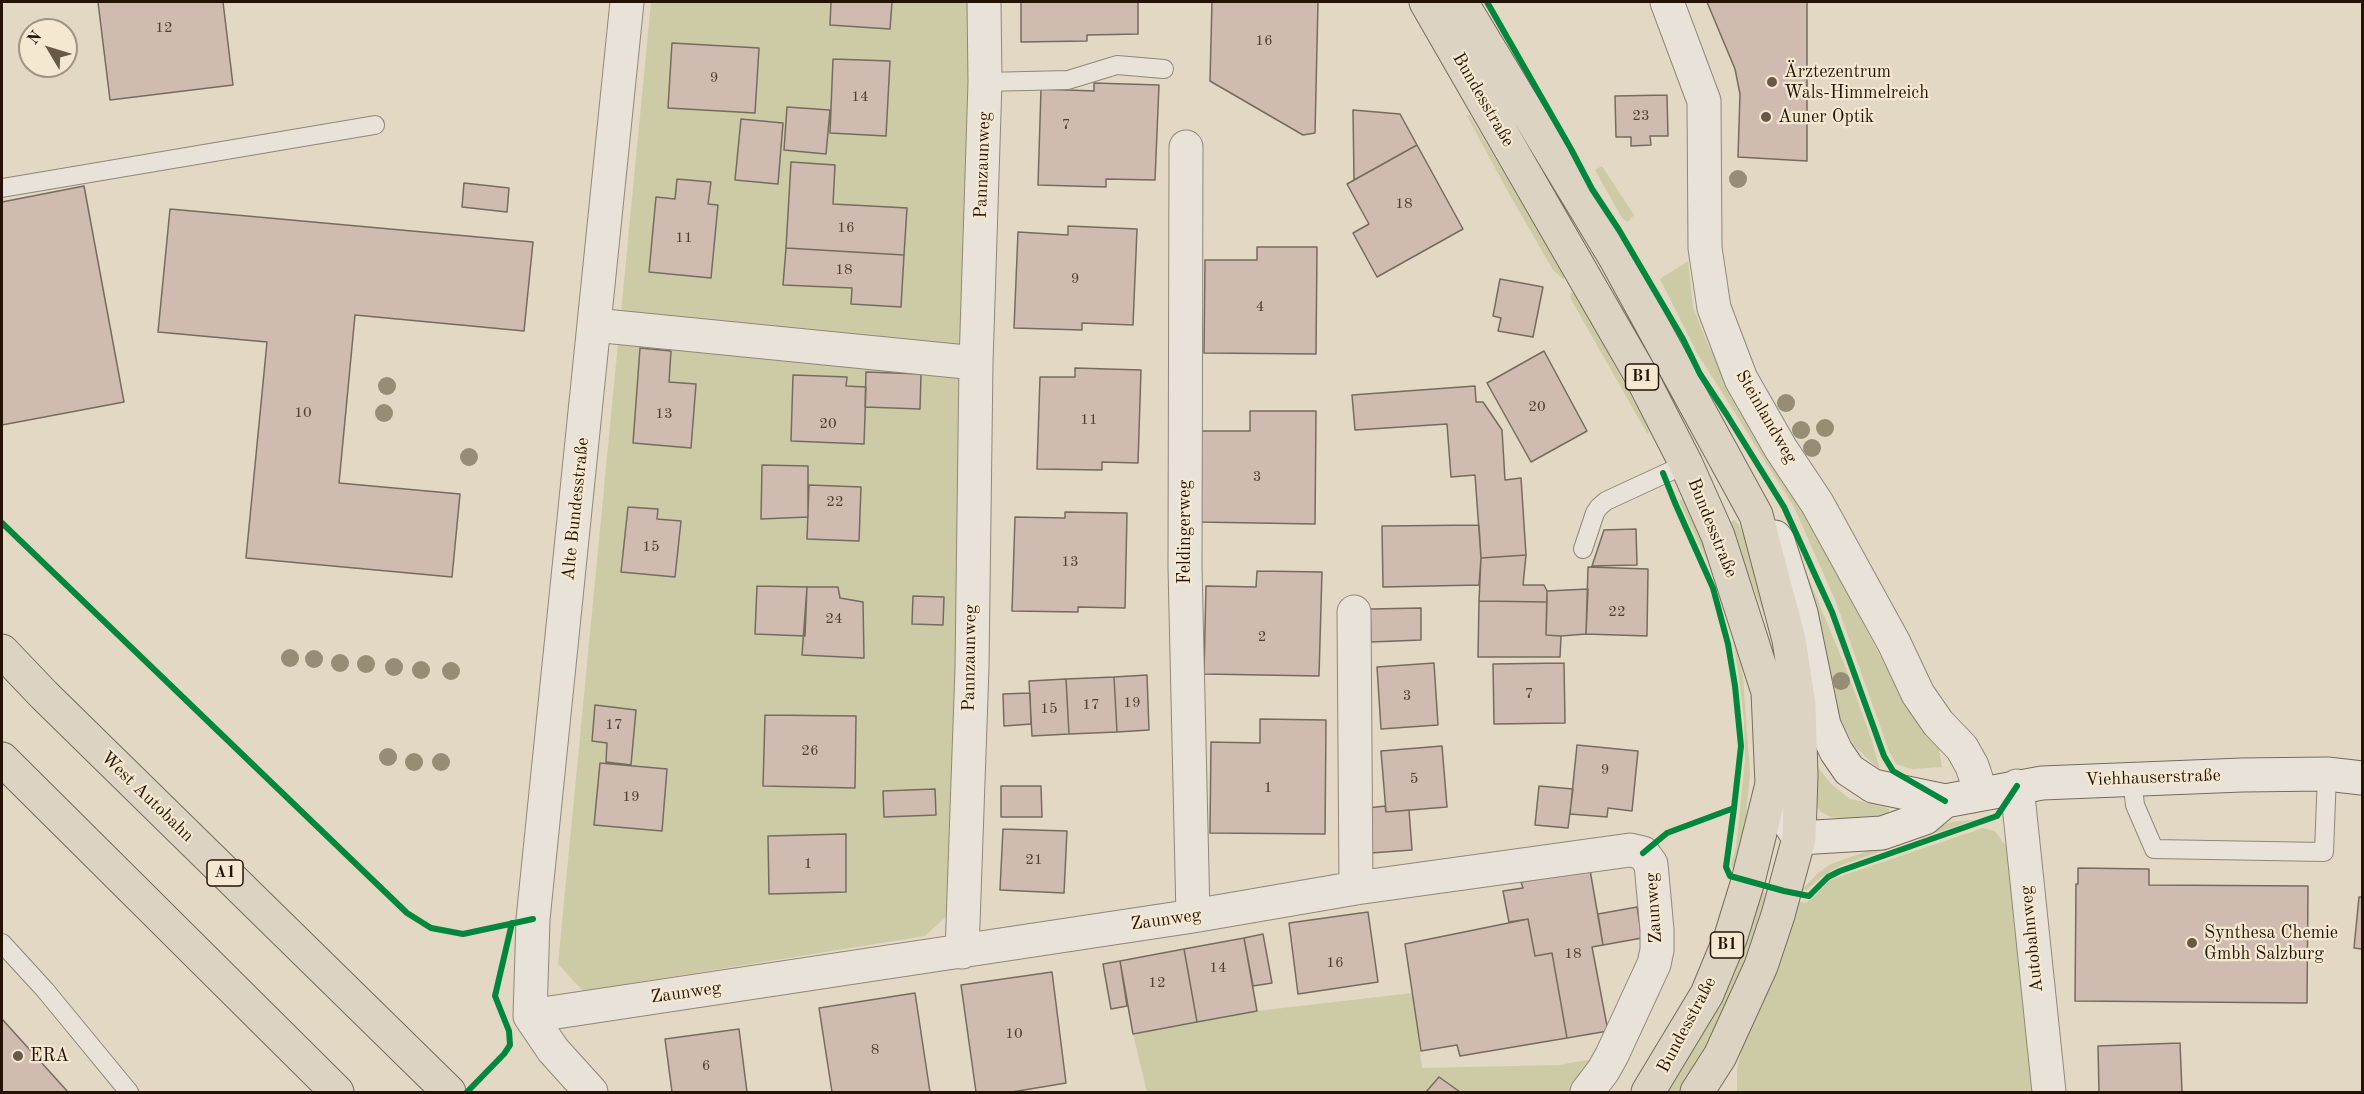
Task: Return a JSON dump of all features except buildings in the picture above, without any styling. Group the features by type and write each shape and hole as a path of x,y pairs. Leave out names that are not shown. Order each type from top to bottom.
{"main road":[{"name":"Bundesstraße","path":"1426,2 1634,362 1686,464 1718,536 1768,693 1772,784 1748,881 1731,936 1707,994 1648,1092"},
{"name":"Bundesstraße","path":"1461,2 1616,259 1756,515 1788,640 1799,706 1801,775 1799,838 1779,915 1761,966 1720,1056 1697,1092"},
{"name":"West Autobahn","path":"2,651 44,696 449,1092"},
{"path":"2,759 337,1092"},
{"path":"272,1029 310,1092"}],"street":[{"name":"Alte Bundesstraße","path":"530,1016 533,919 627,2"},
{"name":"Pannzaunweg","path":"962,952 972,668 976,363 985,82 984,2"},
{"name":"Steinlandweg","path":"1667,2 1704,101 1705,248 1714,308 1741,379 1781,449 1817,503 1894,644 1918,694 1938,723 1962,748 1972,766 1981,794"},
{"name":"Feldingerweg","path":"1186,147 1185,567 1193,916"},
{"path":"594,326 976,363"},
{"name":"Viehhauserstraße","path":"1756,515 1778,541 1801,612 1824,725 1836,751 1849,770 1873,786 1945,801 2017,786 2132,778 2327,774 2362,778"},
{"path":"1354,612 1356,888"},
{"path":"1772,784 1783,813 1799,838"},
{"name":"Autobahnweg","path":"2017,786 2049,1092"},
{"name":"Viehhauserstraße","path":"1799,838 1882,833 1925,818 1945,801"},
{"name":"Zaunweg","path":"530,1016 962,952 1356,888 1630,850 1643,853 1651,864 1658,930 1654,964 1612,1055 1587,1092"},
{"path":"530,1016 553,1050 591,1092"}],"lane":[{"path":"985,82 1068,80 1117,65 1164,69"},
{"path":"2,188 375,125"},
{"path":"1583,549 1594,513 1599,507 1616,496 1686,464"},
{"path":"2132,778 2135,805 2154,849 2324,852 2327,774"},
{"path":"2,943 45,990 129,1092"}],"green space":[{"path":"651,2 971,2 950,913 925,936 583,991 558,964"},
{"path":"1469,115 1565,275 1563,279 1553,270 1507,190 1467,116"},
{"path":"1602,166 1634,215 1628,222 1622,218 1595,170"},
{"path":"1688,261 1693,307 1708,345 1821,542 1905,704 1938,743 1942,767 1912,769 1896,764 1889,751 1836,602 1794,507 1696,351 1660,279"},
{"path":"1575,292 1649,429 1648,435 1573,303 1570,296"},
{"path":"1683,499 1694,508 1703,529 1732,622 1743,677 1750,773 1745,826 1734,871 1731,865 1736,847 1745,761 1744,720 1739,677 1731,628 1721,590 1680,503"},
{"path":"1734,520 1745,538 1768,616 1765,617 1728,524"},
{"path":"1799,562 1803,565 1847,671 1880,770 1855,747 1831,704"},
{"path":"1817,766 1831,784 1850,799 1885,807 1889,809 1889,813 1870,818 1842,818 1831,817 1821,812 1815,804 1814,767"},
{"path":"1974,820 1841,865 1821,877 1807,890 1802,890 1818,873 1831,864 1951,822"},
{"path":"1983,828 1995,831 2008,849 2033,1092 1737,1092 1737,1070 1741,1051 1796,901 1806,903 1830,880"},
{"path":"1757,891 1772,894 1748,969 1683,1092 1665,1092"},
{"path":"1412,993 1422,1068 1559,1065 1598,1058 1573,1092 1147,1092 1133,1034 1257,1011"}],"cycle path":[{"path":"1487,2 1592,189 1619,230 1683,339 1700,374 1784,507 1832,612 1884,756 1893,771 1945,801"},
{"path":"1663,473 1713,588 1728,644 1741,746 1734,808"},
{"path":"2,523 407,913 431,928 463,934 533,919"},
{"path":"1643,853 1667,833 1734,808 1726,867 1730,876 1809,896 1828,877 1840,871 1997,816 2017,786"},
{"path":"467,1092 510,1045 509,1031 495,996 512,923"}],"place":[{"name":"Ärztezentrum Wals-Himmelreich","path":"1772,82"},
{"name":"Auner Optik","path":"1766,117"},
{"name":"Synthesa Chemie Gmbh Salzburg","path":"2192,943"},
{"name":"ERA","path":"18,1056"}]}
